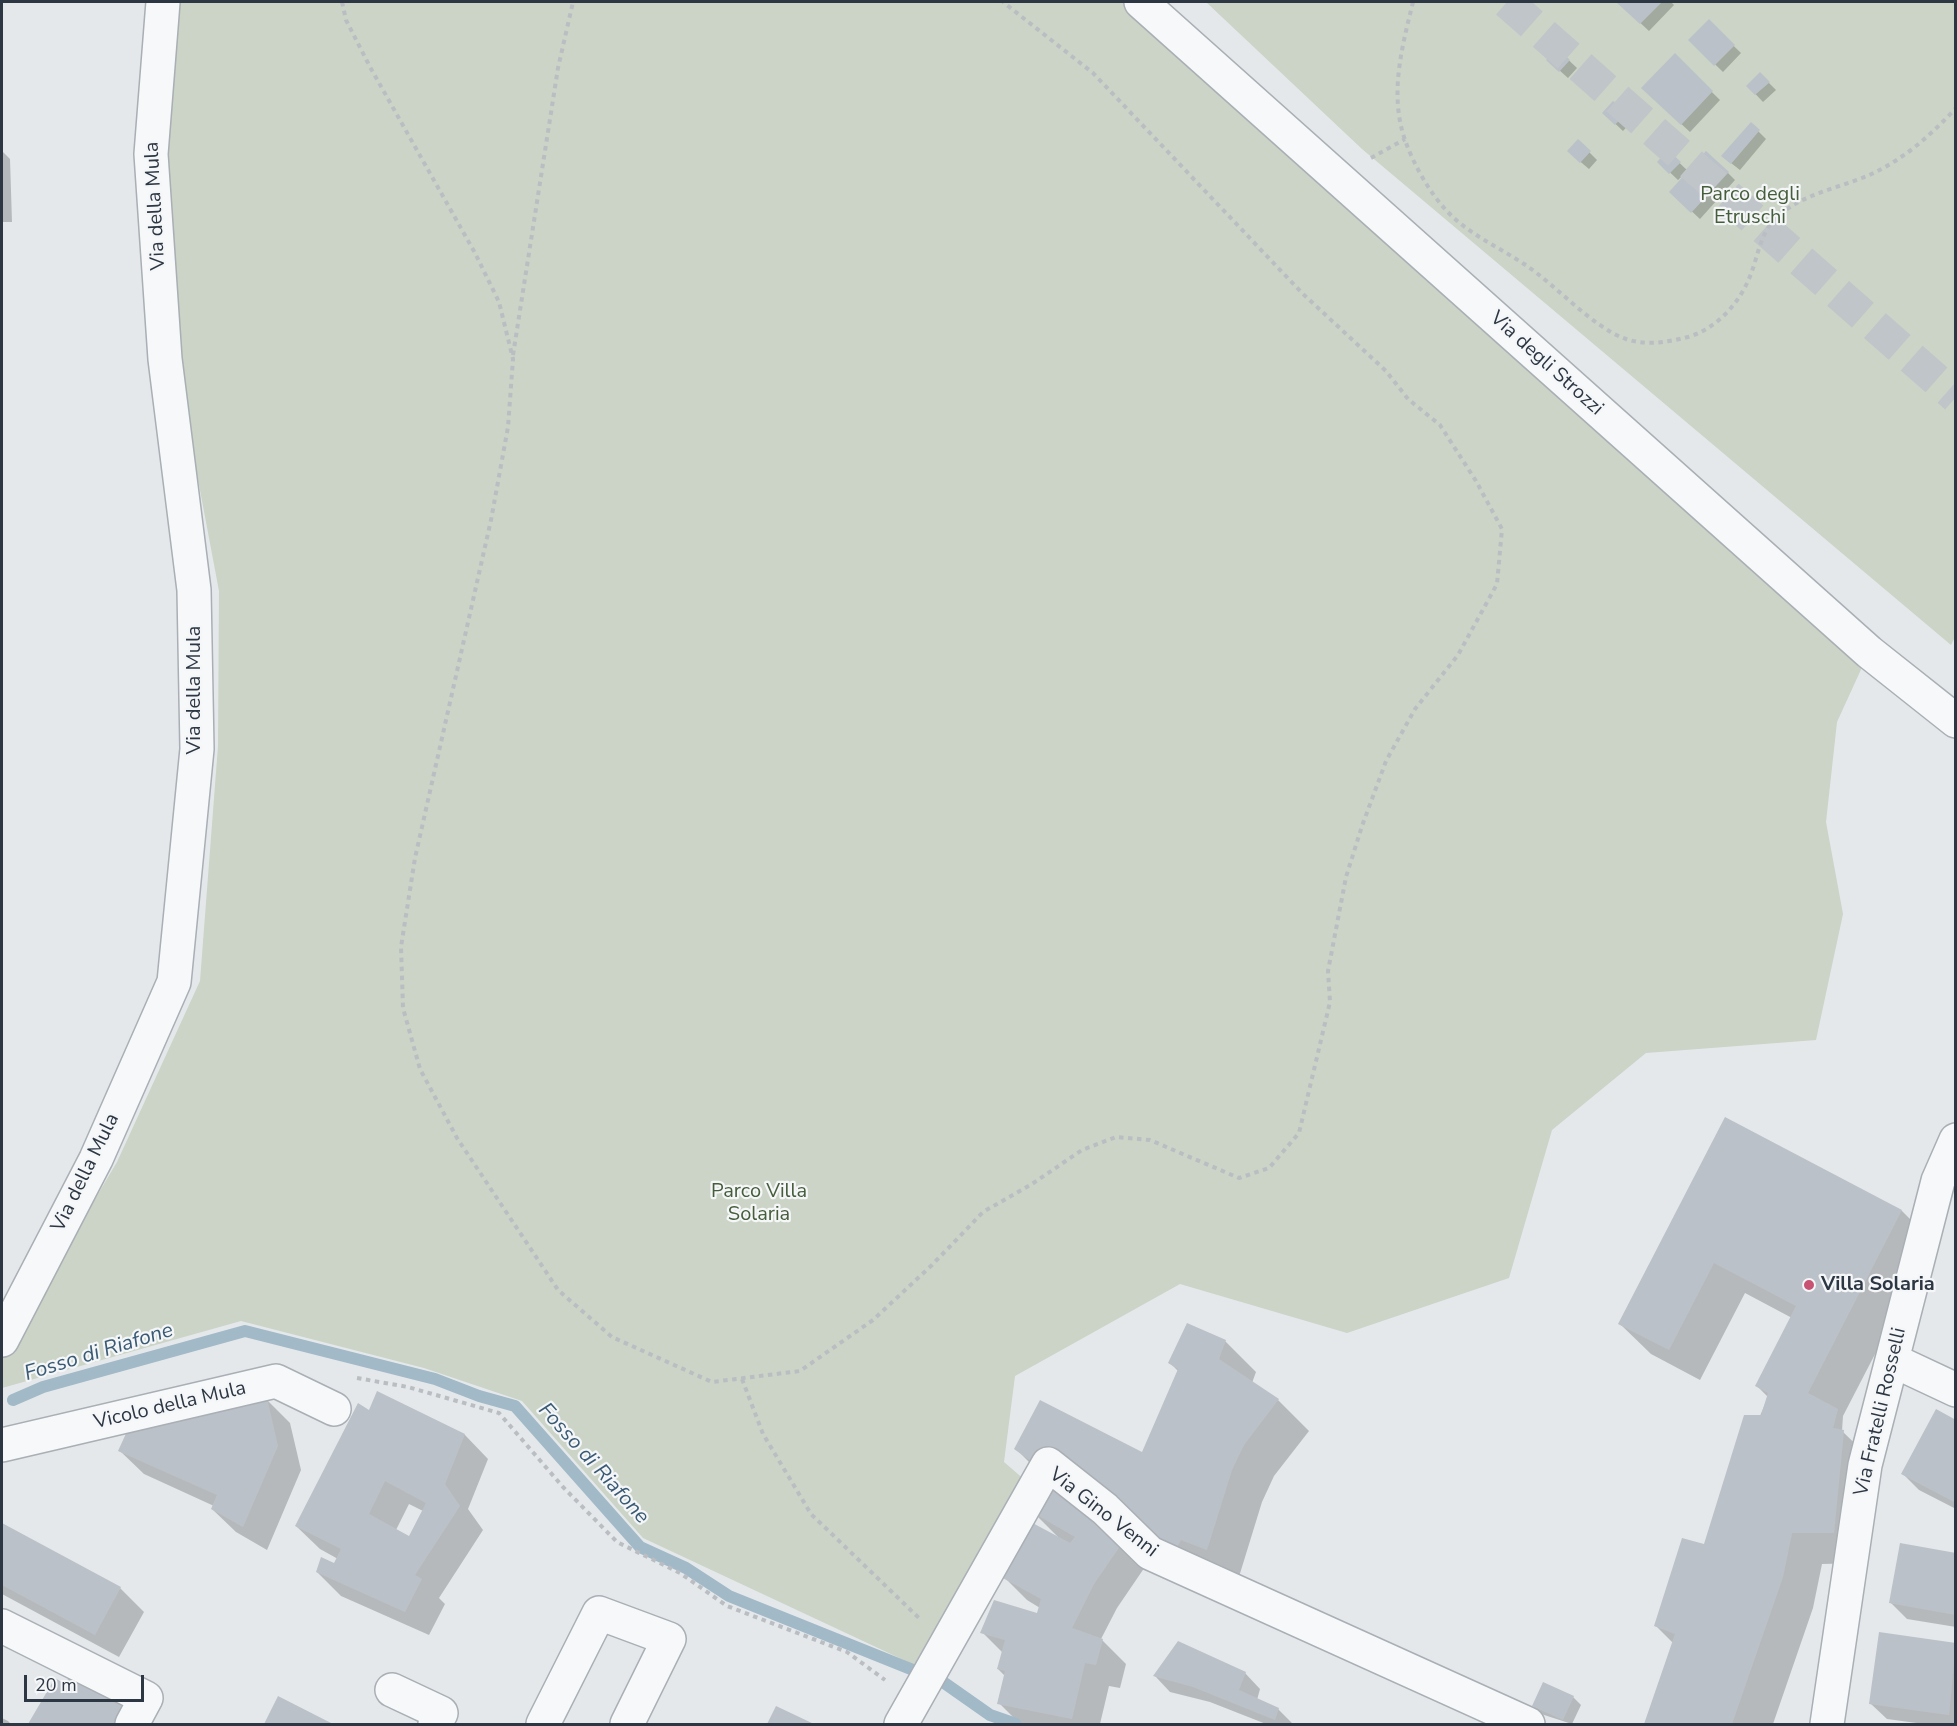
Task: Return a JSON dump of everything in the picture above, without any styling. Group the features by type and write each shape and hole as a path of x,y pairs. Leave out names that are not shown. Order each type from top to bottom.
{"street":[{"name":"Via della Mula","path":"2,1340 96,1159 174,982 197,749 194,590 165,359 151,154 163,2"},
{"name":"Via degli Strozzi","path":"1141,2 1860,644 1956,721"},
{"name":"Via Fratelli Rosselli","path":"1827,1725 1865,1465 1938,1181 1956,1140"},
{"path":"1892,1360 1956,1390"},
{"name":"Vicolo della Mula","path":"2,1445 276,1381 334,1409"},
{"name":"Via Gino Venni","path":"907,1712 1048,1464 1105,1509 1150,1552 1528,1725"},
{"path":"543,1725 599,1613 669,1639 627,1725"},
{"path":"2,1626 146,1698 132,1725"},
{"path":"392,1690 441,1713 435,1725"}],"path":[{"path":"342,2 346,20 370,68 475,253 499,302 513,358"},
{"path":"573,2 558,68 513,358 508,427 491,520 415,858 401,948 403,1008 420,1069 457,1138 558,1290 612,1337 712,1382 800,1371 873,1320 932,1265 983,1212 1032,1184 1082,1150 1116,1137 1150,1140 1239,1178 1269,1168 1299,1133 1329,1002 1328,971 1346,877 1386,761 1415,709 1458,655 1497,584 1502,529 1476,481 1440,425 1408,399 1386,370 1302,293 1093,73 1003,2"},
{"path":"1413,2 1397,76 1400,122 1416,164 1443,208 1472,233 1524,264 1612,333 1636,342 1671,341 1707,329 1739,298 1747,284 1764,236 1785,210 1813,195 1864,177 1903,156 1931,135 1956,108"},
{"path":"354,1378 408,1387 499,1413 563,1488 617,1542 680,1573 727,1606 847,1652 907,1712"},
{"path":"742,1379 763,1434 811,1514 947,1644"}],"green space":[{"name":"Parco Villa Solaria","path":"178,2 1141,2 1869,652 1837,722 1826,822 1843,914 1816,1040 1646,1053 1552,1130 1509,1278 1347,1333 1180,1284 1015,1376 1004,1462 1026,1481 925,1670 643,1538 522,1401 424,1368 241,1321 2,1388 2,1356 117,1162 200,981 218,746 219,591 177,368 161,152"},
{"name":"Parco degli Etruschi","path":"1206,2 1955,2 1956,635 1951,645 1362,149"}],"building":[{"path":"1616,2 1662,2 1640,24"},
{"path":"1709,19 1735,45 1714,66 1688,40"},
{"path":"1558,48 1570,60 1559,72 1546,60"},
{"path":"1675,53 1713,91 1681,125 1641,88"},
{"path":"1760,72 1770,82 1755,95 1746,86"},
{"path":"1613,101 1626,113 1615,125 1602,113"},
{"path":"1751,122 1760,130 1731,164 1721,156"},
{"path":"1578,139 1591,151 1580,163 1567,151"},
{"path":"1668,150 1681,162 1669,174 1657,162"},
{"path":"1706,151 1729,172 1691,213 1669,192"},
{"path":"1725,1117 1902,1210 1808,1393 1838,1409 1833,1428 1844,1430 1834,1533 1792,1533 1783,1577 1732,1724 1644,1724 1675,1634 1654,1626 1682,1538 1704,1544 1744,1415 1761,1415 1768,1393 1755,1386 1796,1306 1714,1263 1669,1350 1618,1324"},
{"path":"1187,1323 1226,1340 1219,1359 1279,1399 1244,1445 1232,1470 1207,1550 1181,1540 1170,1560 1014,1449 1040,1400 1142,1452 1178,1369 1168,1363"},
{"path":"377,1391 465,1434 445,1484 460,1506 415,1575 422,1579 405,1612 316,1572 321,1557 334,1563 341,1549 295,1526 358,1403 369,1410","holes":["385,1481 426,1503 409,1536 369,1514"]},
{"path":"267,1398 278,1446 243,1527 211,1509 217,1495 118,1451 134,1416"},
{"path":"1936,1409 1956,1420 1956,1503 1901,1474"},
{"path":"1053,1476 1127,1536 1094,1584 1072,1628 1103,1639 1096,1665 1085,1663 1072,1719 997,1704 1005,1671 997,1669 1005,1640 980,1633 994,1600 1037,1613 1041,1599 1001,1577 1027,1520 1070,1543 1075,1537 1032,1512"},
{"path":"2,1523 121,1587 95,1635 2,1585"},
{"path":"1900,1543 1956,1553 1956,1615 1889,1603"},
{"path":"1879,1632 1956,1643 1949,1715 1869,1704"},
{"path":"1178,1641 1246,1672 1239,1690 1279,1708 1275,1720 1193,1687 1153,1676"},
{"path":"76,1666 139,1704 127,1724 28,1724 55,1678 65,1684"},
{"path":"1543,1682 1574,1696 1563,1720 1532,1706"},
{"path":"278,1696 333,1724 264,1724"},
{"path":"776,1706 814,1724 767,1724"}],"waterway":[{"name":"Fosso di Riafone","path":"13,1400 43,1387 245,1331 435,1379 479,1396 515,1406 640,1547 686,1568 729,1596 943,1682 990,1715 1016,1724"}],"tunnel":[{"path":"1507,2 1956,397"}],"place":[{"name":"Villa Solaria","path":"1809,1285"}]}
